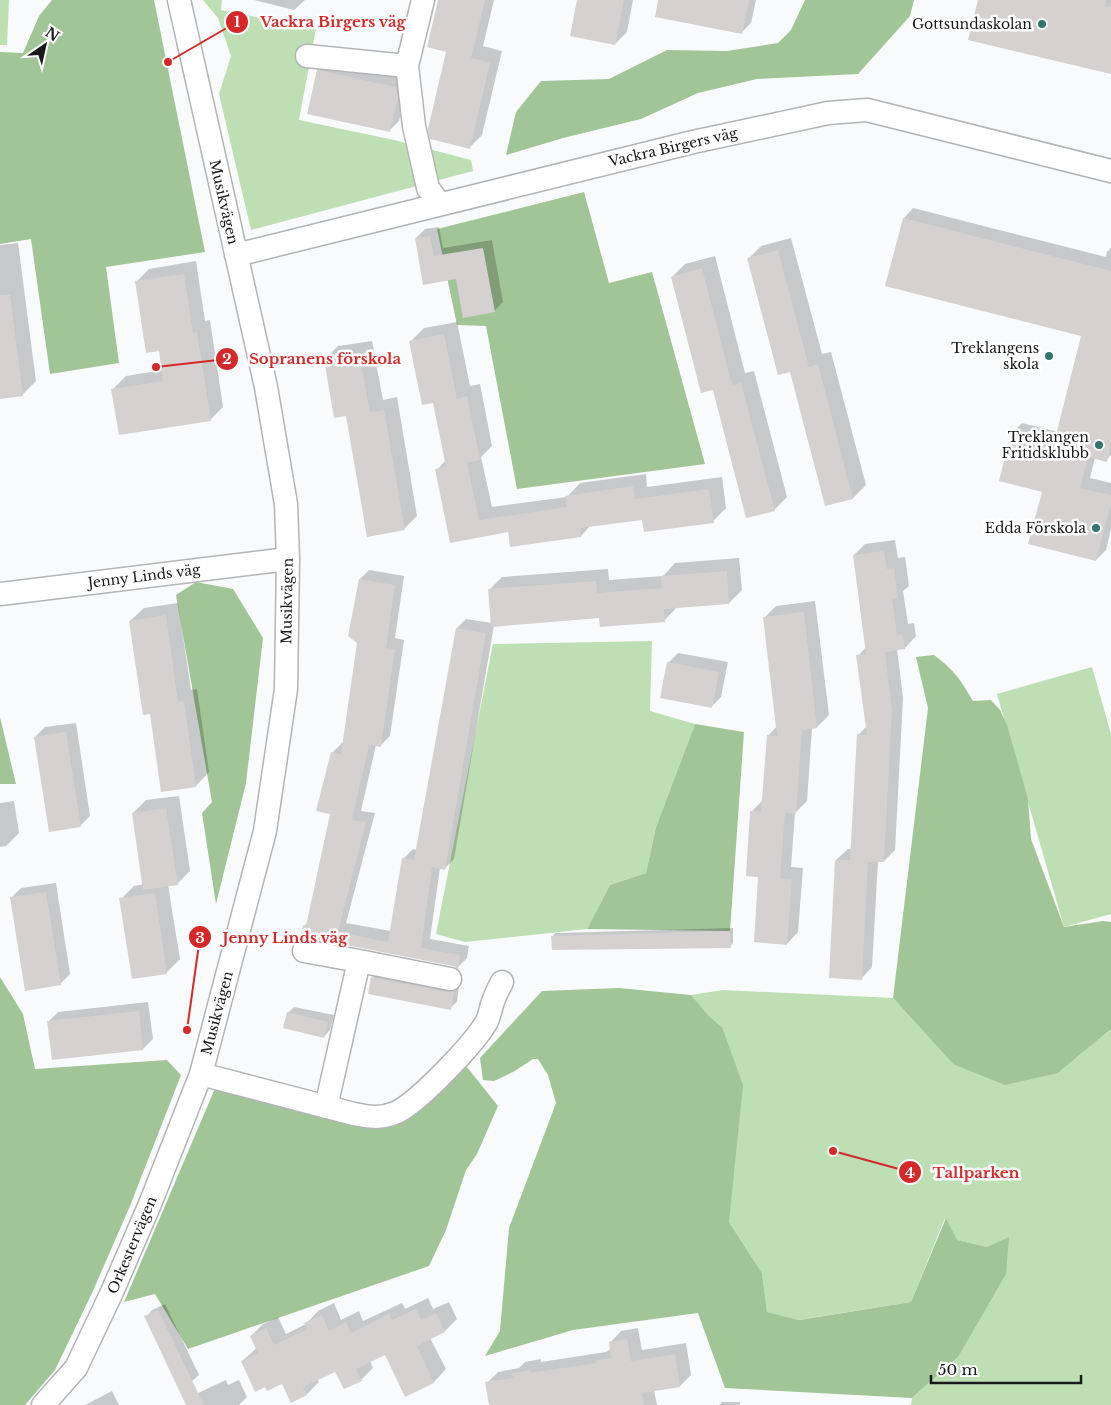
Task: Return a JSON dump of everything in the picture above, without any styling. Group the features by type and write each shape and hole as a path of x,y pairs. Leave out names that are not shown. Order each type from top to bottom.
{"street":[{"name":"Musikvägen","path":"179,0 266,387 286,504 288,559 286,689 265,831 201,1074 373,1118 393,1114 403,1110 459,1057 486,1021 502,982"},
{"path":"423,0 407,66 414,126 428,188 440,204"},
{"path":"307,56 407,66"},
{"name":"Vackra Birgers väg","path":"236,255 693,142 828,112 867,110 1111,171"},
{"name":"Jenny Linds väg","path":"0,594 288,559"},
{"path":"304,951 359,960 450,979"},
{"path":"326,1107 359,960"},
{"name":"Orkestervägen","path":"43,1405 76,1368 150,1204 201,1074"}],"green space":[{"path":"0,0 9,0 7,45 0,45"},
{"path":"52,0 154,0 205,252 106,267 119,363 50,374 31,239 0,244 0,52 23,53 39,16"},
{"path":"203,0 222,0 221,10 316,29 299,120 394,140 471,160 473,171 251,230 219,94 231,56 218,18"},
{"path":"805,0 914,0 910,16 858,74 757,79 698,93 641,119 563,138 506,155 516,112 541,81 609,79 667,50 727,51 778,43 791,30"},
{"path":"584,192 609,283 652,272 705,464 517,489 486,326 457,325 437,229"},
{"path":"196,582 233,589 263,638 246,783 216,904 202,813 212,802 176,595"},
{"path":"652,641 650,711 695,724 656,827 646,873 610,885 587,929 465,942 436,934 493,644"},
{"path":"934,655 956,676 973,701 991,700 1000,710 1007,725 1028,799 1031,839 1064,927 1103,921 1111,922 1111,1029 1058,1073 1005,1085 953,1064 893,998 928,708 916,657"},
{"path":"1092,667 1111,734 1111,914 1064,927 997,694"},
{"path":"0,717 16,784 0,784"},
{"path":"695,724 744,732 730,931 587,929 610,885 646,873 656,827"},
{"path":"0,977 23,1014 35,1069 167,1060 181,1075 130,1206 92,1293 55,1370 25,1405 0,1405"},
{"path":"619,988 691,995 710,1017 722,1027 743,1085 729,1222 762,1273 767,1312 799,1320 911,1302 946,1218 957,1240 987,1247 1009,1237 1006,1274 958,1357 912,1398 725,1388 698,1313 573,1330 485,1356 500,1331 509,1228 556,1103 548,1075 538,1059 533,1059 494,1081 483,1080 480,1058 542,991"},
{"path":"723,990 893,998 953,1064 1058,1073 1111,1029 1111,1405 911,1405 912,1398 958,1357 987,1247 956,1240 945,1218 911,1302 798,1320 767,1312 762,1273 729,1222 722,1027 710,1017 691,995"},
{"path":"459,1057 498,1106 477,1154 466,1170 446,1230 429,1266 188,1349 155,1294 124,1302 219,1079 373,1118"}],"building":[{"path":"438,0 485,0 471,58 490,63 470,149 430,139 428,129 446,52 427,47"},
{"path":"577,0 624,0 615,45 570,36"},
{"path":"658,0 749,0 742,34 655,17"},
{"name":"Gottsundaskolan","path":"978,0 1106,0 1105,6 1111,7 1111,74 968,40"},
{"path":"317,70 396,87 398,98 390,132 307,114"},
{"path":"903,218 1111,271 1111,444 1107,462 1088,457 1080,488 1111,495 1111,503 1096,561 1028,544 1042,492 999,481 1011,432 1054,443 1081,336 885,286"},
{"path":"430,236 434,256 483,248 495,312 463,318 456,279 423,285 415,238"},
{"path":"778,250 809,367 818,364 853,499 825,506 790,372 778,375 747,258"},
{"path":"702,268 732,385 741,383 775,511 746,518 713,390 701,393 671,277"},
{"path":"184,274 193,333 197,332 211,421 119,435 111,389 163,381 159,351 146,353 135,281"},
{"path":"0,295 10,295 23,396 0,399"},
{"path":"444,334 457,399 467,396 480,460 467,463 479,520 567,507 565,496 633,486 635,499 709,489 714,523 644,532 642,520 580,528 581,537 510,547 508,532 450,543 435,469 446,467 433,403 422,405 409,341"},
{"path":"359,353 370,412 384,410 405,530 367,537 346,416 334,418 324,359"},
{"path":"884,551 887,569 894,568 898,598 892,599 897,635 903,634 905,649 885,652 892,710 884,862 868,862 862,980 829,978 835,860 850,860 857,734 867,735 856,655 866,654 853,555"},
{"path":"727,571 729,604 664,609 665,622 600,627 599,618 491,627 488,589 596,581 597,593 662,588 661,576"},
{"path":"359,579 395,585 386,648 395,649 381,747 369,745 352,820 366,822 338,932 388,942 402,858 414,860 456,628 486,633 445,870 432,867 421,948 460,955 458,969 453,966 362,948 306,938 300,939 303,925 306,926 330,814 316,811 331,752 341,754 357,643 348,636"},
{"path":"804,612 817,728 802,730 796,814 785,813 780,878 792,879 787,945 754,942 758,877 746,876 750,811 761,812 767,735 777,736 763,617"},
{"path":"166,615 178,702 184,701 196,787 161,792 150,714 143,715 129,621"},
{"path":"667,662 719,672 712,708 660,698"},
{"path":"66,732 81,827 49,832 34,737"},
{"path":"166,808 178,885 143,890 132,813"},
{"path":"46,892 61,985 25,991 10,897"},
{"path":"155,893 167,974 132,979 119,898"},
{"path":"730,931 731,948 552,950 551,936"},
{"path":"371,977 454,992 451,1010 368,994"},
{"path":"139,1011 143,1050 52,1060 47,1021"},
{"path":"287,1012 328,1022 324,1038 283,1028"},
{"path":"416,1309 421,1320 436,1313 445,1332 417,1346 434,1383 405,1397 385,1355 356,1369 362,1381 344,1389 335,1372 303,1387 307,1395 291,1403 282,1384 267,1391 265,1387 255,1392 241,1361 258,1353 250,1336 266,1328 274,1345 308,1329 304,1323 322,1315 329,1331 346,1322 351,1333 389,1314 392,1320"},
{"path":"158,1310 204,1405 186,1405 144,1316"},
{"path":"627,1339 631,1361 675,1354 680,1387 642,1393 644,1405 489,1405 485,1382 513,1378 512,1373 530,1370 530,1373 597,1363 596,1360 611,1358 609,1342"}],"place":[{"name":"Gottsundaskolan","path":"1042,24"},
{"name":"Vackra Birgers väg","path":"168,62"},
{"name":"Treklangens skola","path":"1049,356"},
{"name":"Sopranens förskola","path":"156,367"},
{"name":"Treklangen Fritidsklubb","path":"1099,445"},
{"name":"Edda Förskola","path":"1096,528"},
{"name":"Jenny Linds väg","path":"187,1030"},
{"name":"Tallparken","path":"833,1151"}]}
